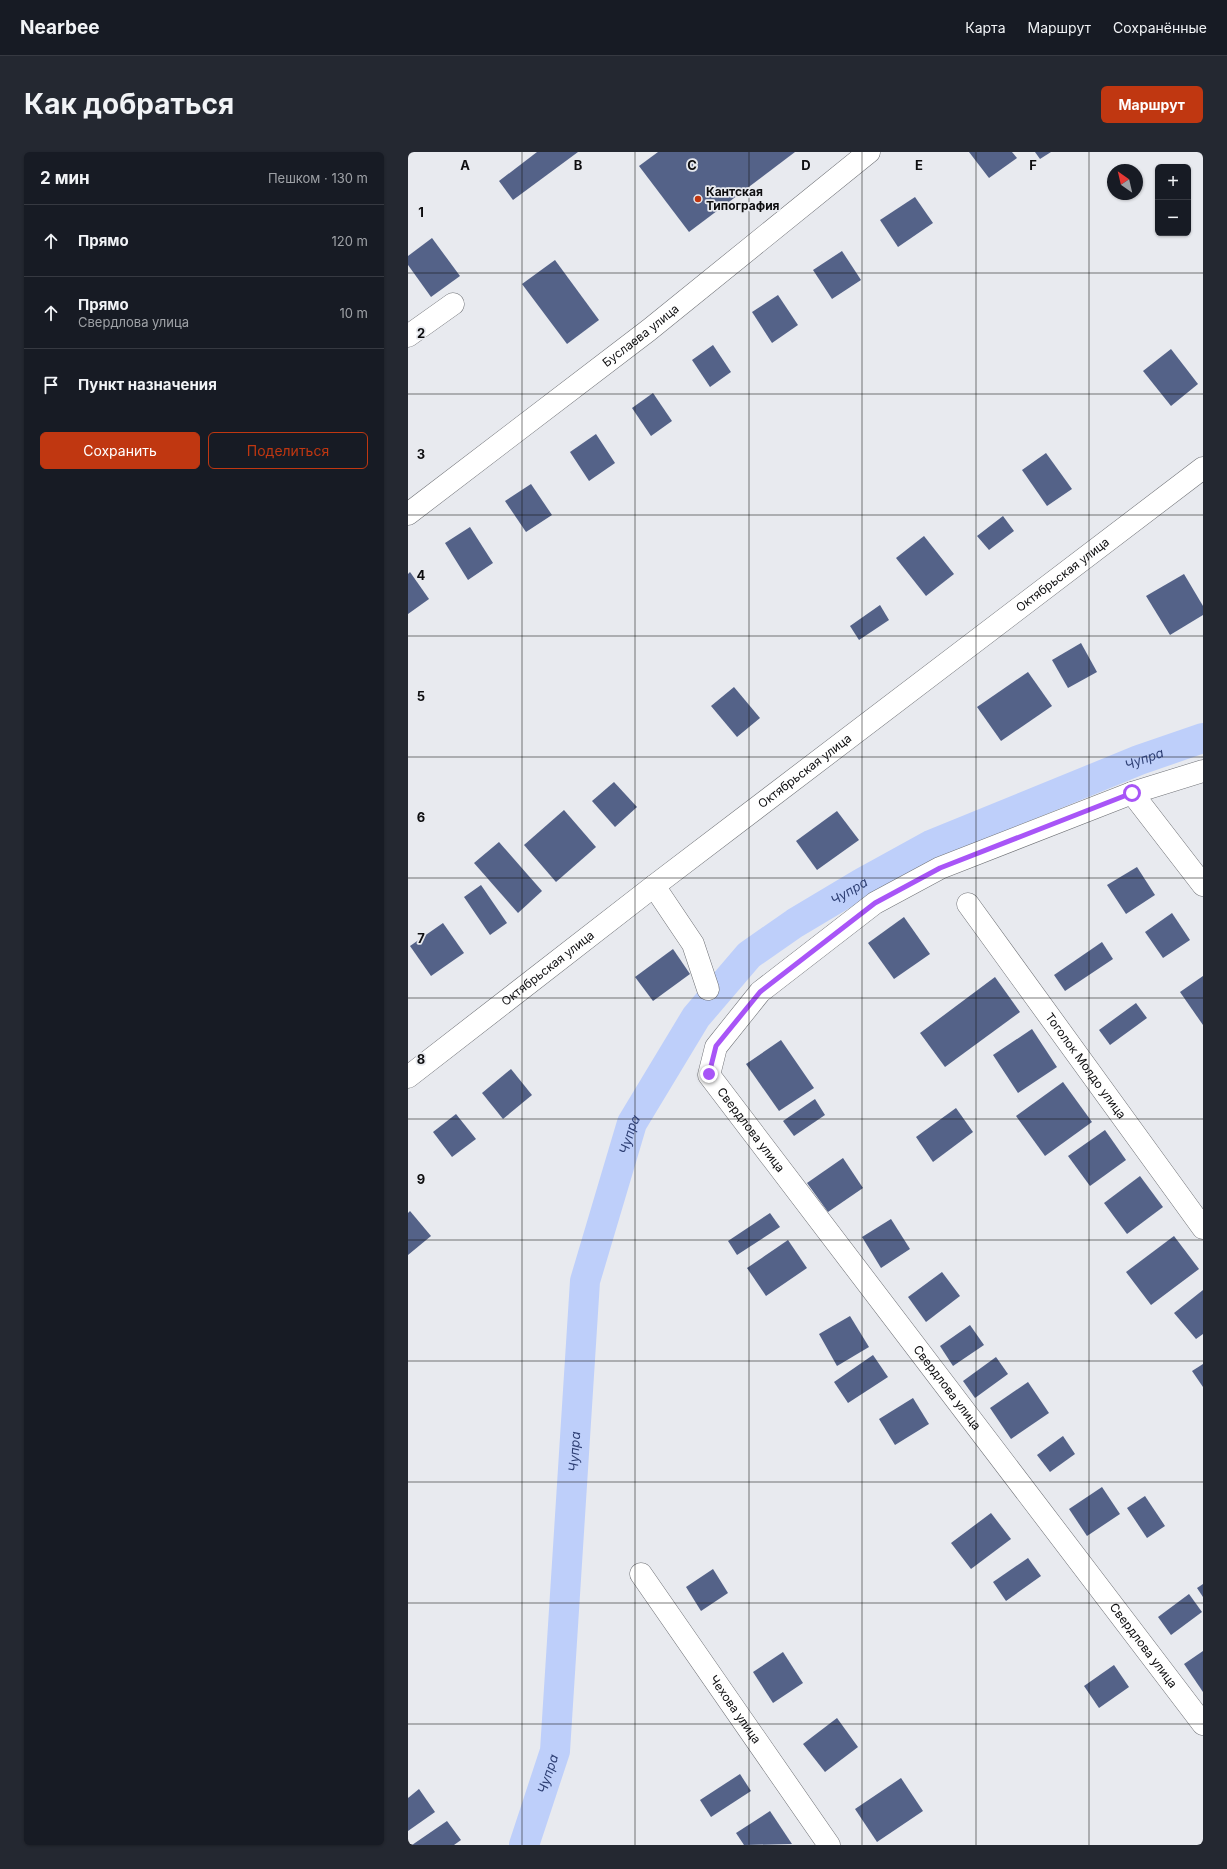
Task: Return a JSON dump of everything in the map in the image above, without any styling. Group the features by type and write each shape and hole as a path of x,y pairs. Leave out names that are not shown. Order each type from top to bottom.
{"street":[{"name":"Буслаева улица","path":"408,514 649,330 869,152"},
{"path":"408,336 453,304"},
{"name":"Октябрьская улица","path":"408,1077 654,886 1203,468"},
{"path":"1203,770 1132,793 1203,885"},
{"name":"Свердлова улица","path":"1132,793 940,868 875,903 760,992 716,1046 709,1074 1203,1724"},
{"path":"654,886 693,944 708,989"},
{"name":"Тоголок Молдо улица","path":"968,904 1203,1228"},
{"name":"Чехова улица","path":"641,1574 829,1845"}],"building":[{"path":"537,152 578,152 513,200 499,181"},
{"name":"Кантская Типография","path":"658,152 795,152 689,232 639,166"},
{"path":"969,152 1012,152 1017,158 989,178"},
{"path":"1035,152 1051,152 1040,159"},
{"path":"915,197 933,223 898,247 880,220"},
{"path":"432,238 460,276 431,297 408,265 408,256"},
{"path":"842,251 861,280 832,299 813,270"},
{"path":"555,260 599,320 567,344 522,284"},
{"path":"778,295 798,325 772,343 752,312"},
{"path":"713,345 731,372 710,387 692,360"},
{"path":"1171,349 1198,384 1171,406 1143,371"},
{"path":"653,393 672,421 651,436 632,408"},
{"path":"596,434 615,463 589,481 570,452"},
{"path":"1046,453 1072,489 1047,506 1022,470"},
{"path":"531,484 552,515 526,532 505,501"},
{"path":"1003,516 1014,531 989,550 977,536"},
{"path":"470,527 493,563 468,580 445,543"},
{"path":"924,536 954,574 926,596 896,558"},
{"path":"410,572 429,599 408,614 408,574"},
{"path":"1184,574 1203,606 1203,615 1170,635 1146,596"},
{"path":"880,605 889,620 859,640 850,626"},
{"path":"1081,643 1097,672 1068,688 1052,660"},
{"path":"1028,672 1052,706 1001,741 977,707"},
{"path":"734,687 760,718 737,737 711,706"},
{"path":"614,782 637,807 615,827 592,801"},
{"path":"564,810 596,847 556,882 524,845"},
{"path":"837,811 859,840 817,870 796,841"},
{"path":"499,842 542,891 518,913 474,863"},
{"path":"1137,867 1155,895 1126,914 1107,885"},
{"path":"481,885 507,923 490,935 464,897"},
{"path":"1172,913 1190,940 1163,958 1145,932"},
{"path":"904,917 930,954 894,979 868,943"},
{"path":"443,923 464,953 431,976 410,946"},
{"path":"1102,942 1113,959 1065,991 1054,975"},
{"path":"673,949 690,974 653,1001 635,977"},
{"path":"1203,976 1203,1025 1180,992"},
{"path":"995,977 1020,1012 945,1067 920,1033"},
{"path":"1136,1003 1147,1018 1110,1045 1099,1030"},
{"path":"1032,1029 1057,1067 1018,1093 993,1055"},
{"path":"781,1040 814,1088 779,1111 746,1064"},
{"path":"511,1069 532,1095 503,1119 482,1093"},
{"path":"1063,1082 1092,1122 1045,1156 1016,1116"},
{"path":"815,1099 825,1115 794,1136 783,1121"},
{"path":"956,1108 973,1132 933,1162 916,1137"},
{"path":"456,1114 476,1139 452,1157 433,1132"},
{"path":"1105,1130 1126,1160 1090,1186 1068,1156"},
{"path":"843,1158 863,1188 828,1212 807,1183"},
{"path":"1140,1176 1163,1207 1127,1234 1104,1203"},
{"path":"410,1211 431,1236 408,1255 408,1213"},
{"path":"770,1213 780,1227 737,1255 728,1241"},
{"path":"891,1219 910,1249 881,1268 862,1237"},
{"path":"1174,1236 1199,1269 1151,1305 1126,1272"},
{"path":"788,1240 807,1268 766,1296 747,1268"},
{"path":"942,1272 960,1296 926,1322 908,1297"},
{"path":"1203,1290 1203,1334 1196,1339 1174,1313"},
{"path":"850,1316 869,1347 837,1366 819,1334"},
{"path":"970,1325 984,1345 953,1366 940,1346"},
{"path":"873,1355 888,1377 848,1403 834,1382"},
{"path":"996,1357 1008,1374 975,1398 963,1381"},
{"path":"1203,1364 1203,1387 1192,1371"},
{"path":"1028,1382 1049,1413 1011,1439 990,1408"},
{"path":"913,1398 929,1424 895,1445 879,1419"},
{"path":"1063,1436 1075,1454 1050,1472 1037,1455"},
{"path":"1102,1487 1120,1514 1087,1536 1069,1509"},
{"path":"1145,1496 1165,1526 1147,1538 1127,1508"},
{"path":"991,1513 1011,1539 971,1569 951,1543"},
{"path":"1028,1558 1041,1576 1006,1601 993,1582"},
{"path":"713,1569 728,1593 701,1611 686,1587"},
{"path":"1203,1584 1203,1597 1197,1588"},
{"path":"1189,1594 1202,1612 1171,1635 1158,1617"},
{"path":"1203,1651 1203,1692 1184,1664"},
{"path":"783,1652 803,1683 773,1703 753,1672"},
{"path":"1114,1665 1129,1687 1099,1708 1084,1686"},
{"path":"837,1718 858,1747 825,1772 803,1744"},
{"path":"740,1774 751,1791 711,1817 700,1800"},
{"path":"901,1778 923,1811 877,1842 855,1809"},
{"path":"419,1789 435,1812 408,1831 408,1798"},
{"path":"770,1811 792,1844 744,1845 736,1833"},
{"path":"447,1821 461,1840 454,1845 412,1845"}],"waterway":[{"name":"Чупра","path":"524,1845 555,1751 585,1281 632,1123 696,1017 749,955 795,923 862,883 931,845 1139,760 1203,738"}],"place":[{"name":"Кантская Типография","path":"698,199"}],"route":[{"path":"709,1074 716,1046 760,992 875,903 940,868 1132,793"}]}
